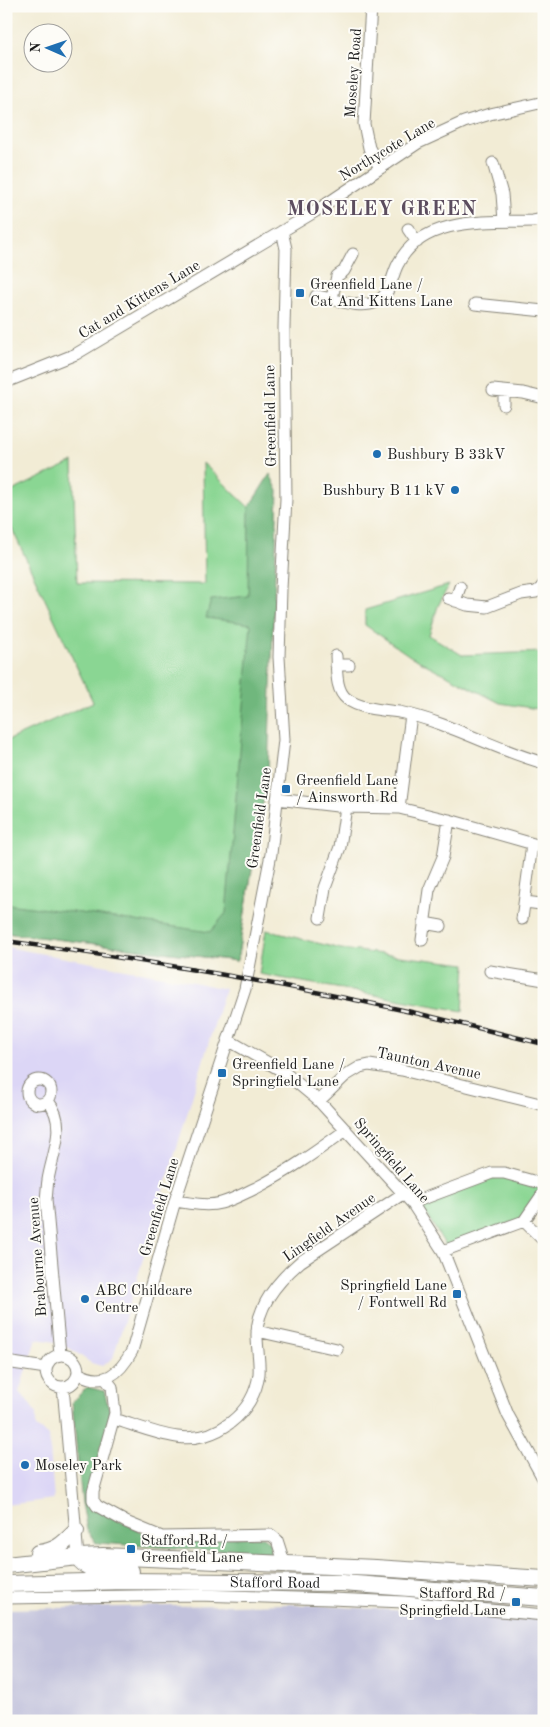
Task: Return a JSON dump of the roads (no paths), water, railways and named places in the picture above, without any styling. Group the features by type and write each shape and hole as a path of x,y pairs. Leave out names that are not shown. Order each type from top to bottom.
{"highway":[{"path":"6,1560 19,1556 49,1552 58,1548 76,1531"},
{"path":"78,1557 85,1565 97,1570 166,1573 199,1582"},
{"path":"78,1557 82,1589"},
{"name":"Stafford Road","path":"6,1565 78,1557 128,1557 376,1568 544,1579"},
{"path":"6,1573 70,1574 76,1576 82,1589"},
{"path":"519,1578 544,1586"},
{"name":"Stafford Road","path":"6,1584 82,1589 199,1582 342,1583 544,1598"}],"street":[{"name":"Moseley Road","path":"372,6 364,124 369,148 380,168"},
{"name":"Northycote Lane","path":"282,231 418,144 464,122 544,102"},
{"path":"493,164 504,176 502,194 504,221"},
{"path":"316,296 369,304 381,299 387,293 401,258 425,236 466,223 544,219"},
{"path":"408,229 418,242"},
{"name":"Cat and Kittens Lane","path":"6,382 76,354 282,231"},
{"name":"Greenfield Lane","path":"105,1378 118,1371 132,1351 175,1201 248,977 271,854 284,740 279,657 286,499 284,328 286,249 282,231"},
{"path":"332,298 337,276 344,271 353,254"},
{"path":"475,304 544,311"},
{"path":"504,405 499,391 544,398"},
{"path":"460,588 451,599 467,605 487,606 521,594 536,592 543,587"},
{"path":"349,665 336,660 338,682 341,692 346,699 362,706 411,715 479,739 522,758 544,764"},
{"path":"399,808 411,715"},
{"path":"277,799 346,807 399,808 538,845 522,919"},
{"path":"320,918 327,906 325,888 340,847 346,807"},
{"path":"422,940 429,890 443,857 449,820"},
{"path":"525,902 542,904"},
{"path":"424,923 441,926"},
{"path":"490,971 544,980"},
{"name":"Springfield Lane","path":"228,1040 284,1072 319,1101 412,1203 443,1251 508,1415 544,1480"},
{"name":"Taunton Avenue","path":"319,1101 345,1076 360,1067 369,1065 402,1070 544,1105"},
{"name":"Brabourne Avenue","path":"48,1101 56,1113 58,1122 57,1142 48,1180 46,1199 60,1354"},
{"path":"175,1201 197,1205 220,1203 237,1197 277,1177 310,1157 346,1130"},
{"path":"412,1203 492,1174 504,1173 544,1184"},
{"path":"443,1251 524,1220 544,1192"},
{"name":"Lingfield Avenue","path":"114,1419 177,1437 203,1436 220,1430 244,1410 254,1392 259,1374 257,1331 262,1307 289,1272 300,1262 404,1193"},
{"path":"524,1220 544,1241"},
{"path":"257,1331 337,1349"},
{"path":"60,1354 74,1359 78,1372 75,1381 63,1387 53,1385 46,1372 46,1368 51,1359 60,1354"},
{"path":"6,1362 46,1368"},
{"path":"78,1372 85,1377 105,1378 112,1387 116,1406 114,1419"},
{"path":"63,1387 78,1557"},
{"name":"Stafford Road","path":"114,1419 93,1492 93,1500 97,1506 126,1522 162,1537 271,1535 277,1540 285,1565"},
{"path":"6,1598 82,1589 404,1602 544,1614"}],"railway":[{"path":"6,941 152,963 297,988 412,1012 544,1044"}],"place":[{"name":"Greenfield Lane / Cat And Kittens Lane","path":"300,293"},
{"name":"Bushbury B 33kV","path":"377,454"},
{"name":"Bushbury B 11 kV","path":"455,490"},
{"name":"Greenfield Lane / Ainsworth Rd","path":"286,789"},
{"name":"Greenfield Lane / Springfield Lane","path":"222,1073"},
{"name":"Springfield Lane / Fontwell Rd","path":"457,1294"},
{"name":"ABC Childcare Centre","path":"85,1299"},
{"name":"Moseley Park","path":"25,1465"},
{"name":"Stafford Rd / Greenfield Lane","path":"131,1549"},
{"name":"Stafford Rd / Springfield Lane","path":"516,1602"}],"district":[{"name":"MOSELEY GREEN","path":"382,208"}]}
